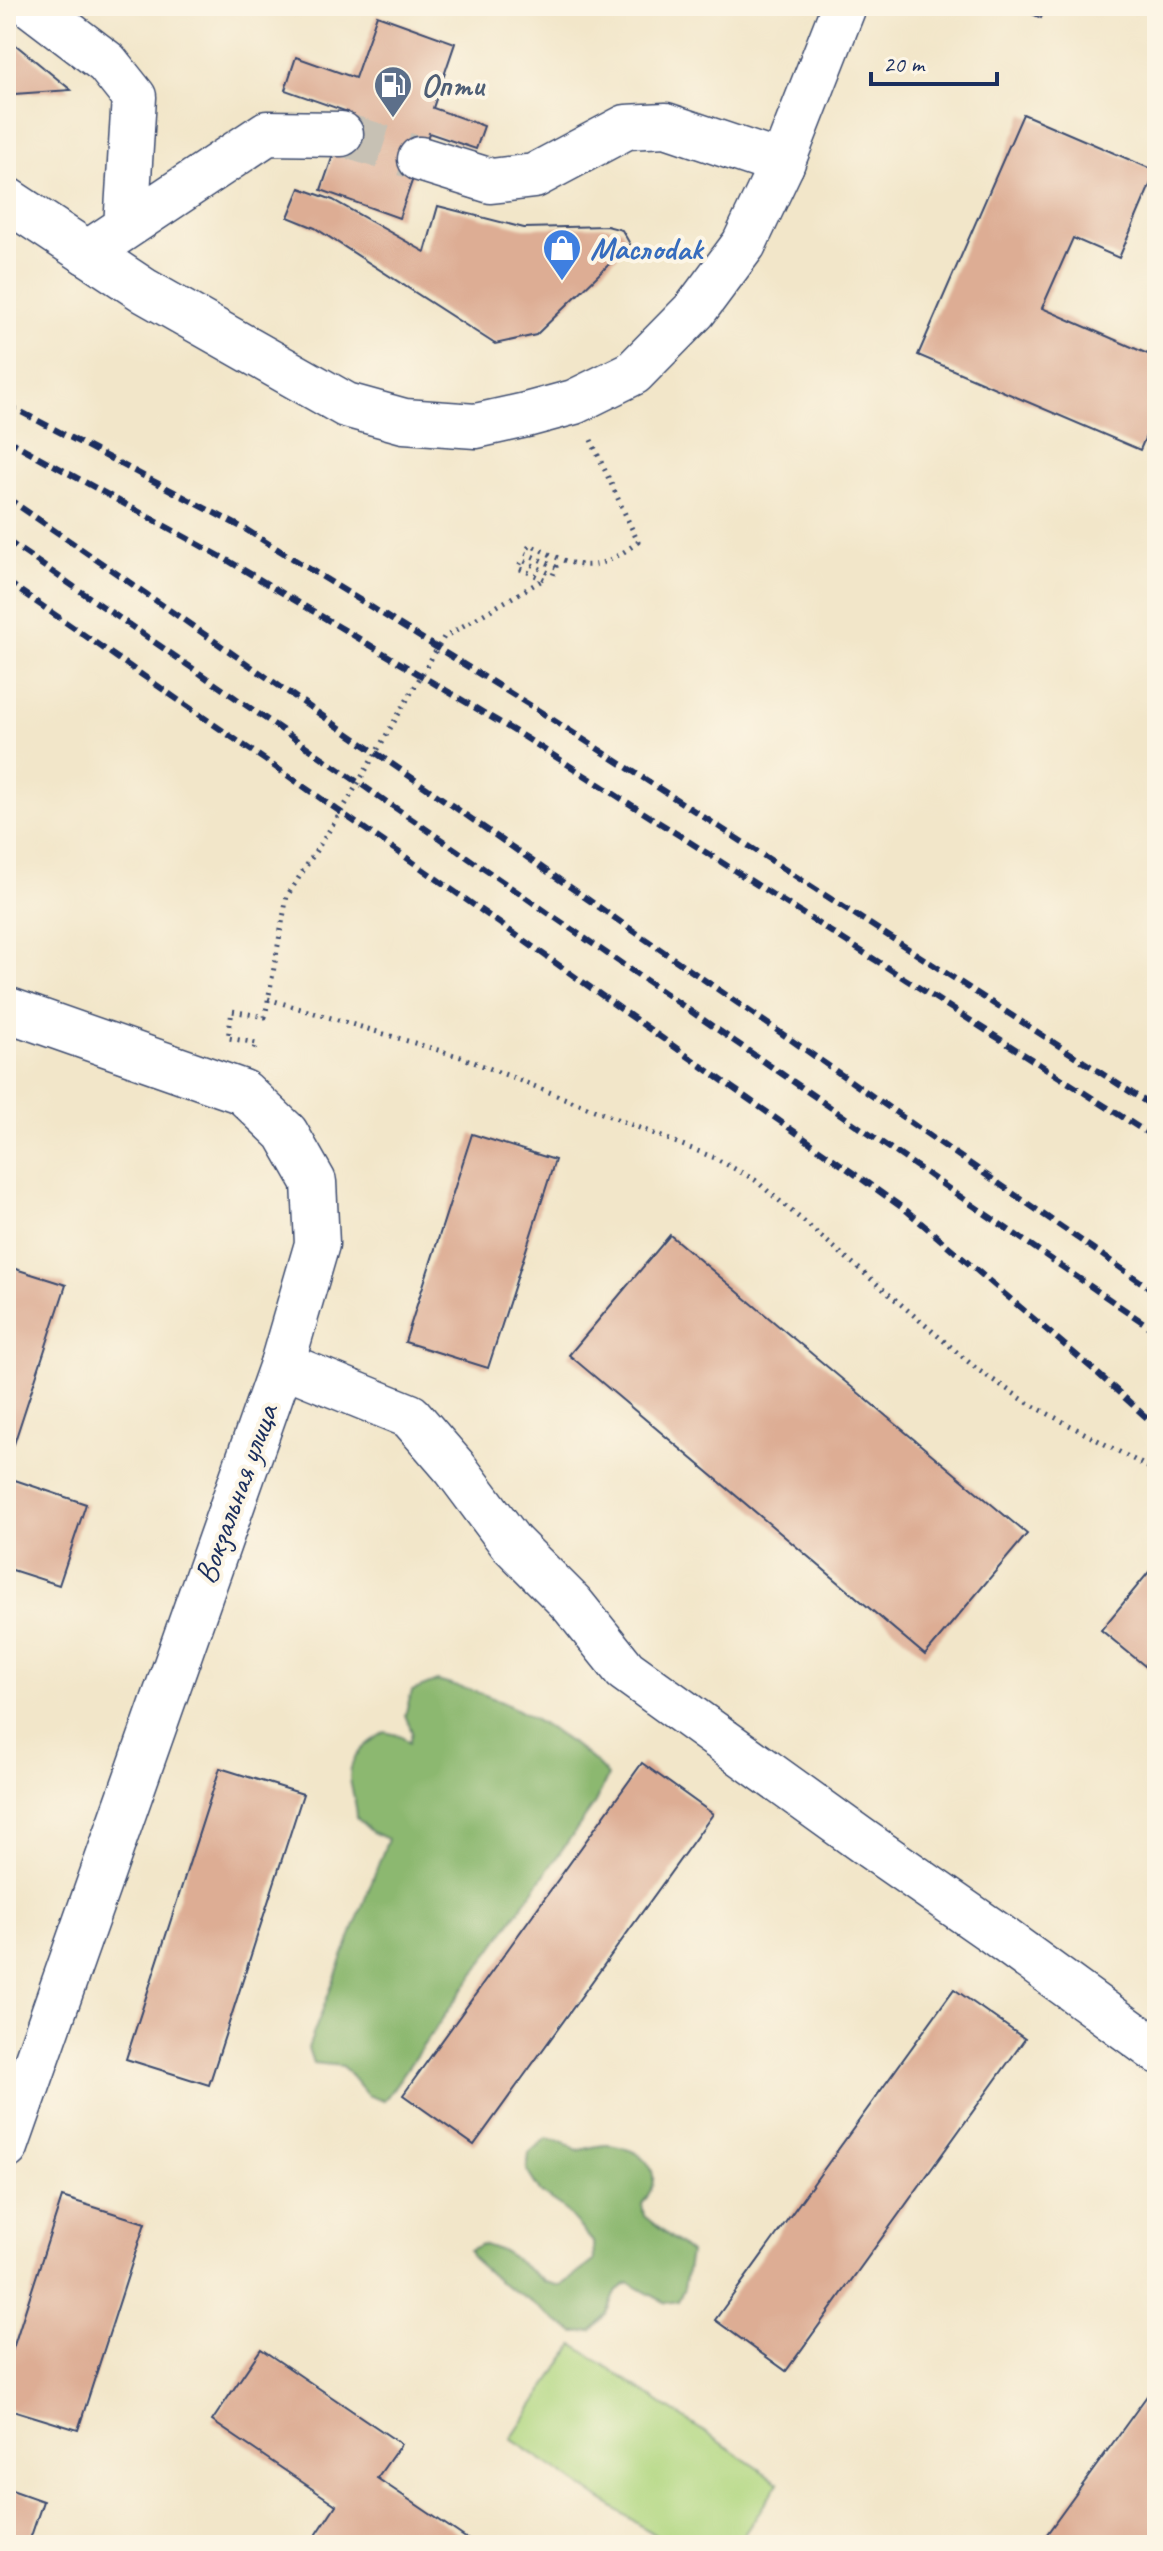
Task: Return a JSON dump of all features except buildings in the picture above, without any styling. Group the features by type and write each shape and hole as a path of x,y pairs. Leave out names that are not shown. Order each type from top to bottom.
{"main road":[{"path":"32,6 107,63 134,97 126,227"},
{"path":"6,199 145,291 346,405 404,421 476,426 574,402 633,373 695,310 744,244 782,164 844,6"},
{"path":"420,159 491,181 534,176 626,127 666,125 782,164"},
{"path":"87,253 267,133 341,134"},
{"name":"Вокзальная улица","path":"6,1009 243,1092 286,1133 314,1182 317,1244 282,1364 6,2147"},
{"path":"282,1364 410,1416 455,1468 511,1543 572,1604 625,1670 1157,2051"}],"path":[{"path":"257,1043 228,1038 232,1011 265,1017 287,896 341,812 444,637 544,579 518,568 522,560 553,575 556,567 525,553 530,545 571,565 589,565 613,561 638,542 574,402"},
{"path":"268,999 461,1057 715,1158 755,1180 978,1370 1028,1403 1157,1472"}],"green space":[{"path":"437,1681 485,1695 515,1709 569,1742 608,1776 595,1803 384,2101 367,2095 343,2066 313,2063 308,2048 388,1839 372,1832 357,1818 350,1778 353,1763 366,1745 385,1732 402,1736 409,1743 412,1732 405,1715 412,1691"},
{"path":"546,2138 564,2142 577,2151 605,2145 622,2147 633,2151 648,2164 653,2182 642,2204 644,2216 690,2253 684,2288 678,2301 666,2303 629,2283 616,2292 606,2315 592,2331 575,2332 498,2281 472,2258 469,2250 482,2244 505,2252 545,2282 561,2286 594,2261 593,2242 562,2207 541,2193 527,2171 529,2153"},
{"path":"574,2345 779,2482 737,2545 670,2545 511,2439"}],"tunnel":[{"path":"341,134 420,159"}],"railway":[{"path":"6,404 245,529 536,709 1157,1109"},
{"path":"6,439 227,560 526,738 1157,1139"},
{"path":"6,497 1157,1293"},
{"path":"6,540 1157,1332"},
{"path":"6,581 407,858 907,1211 1157,1427"}],"place":[{"name":"Опти","path":"393,119"},
{"name":"Mаслоdak","path":"562,282"}]}
